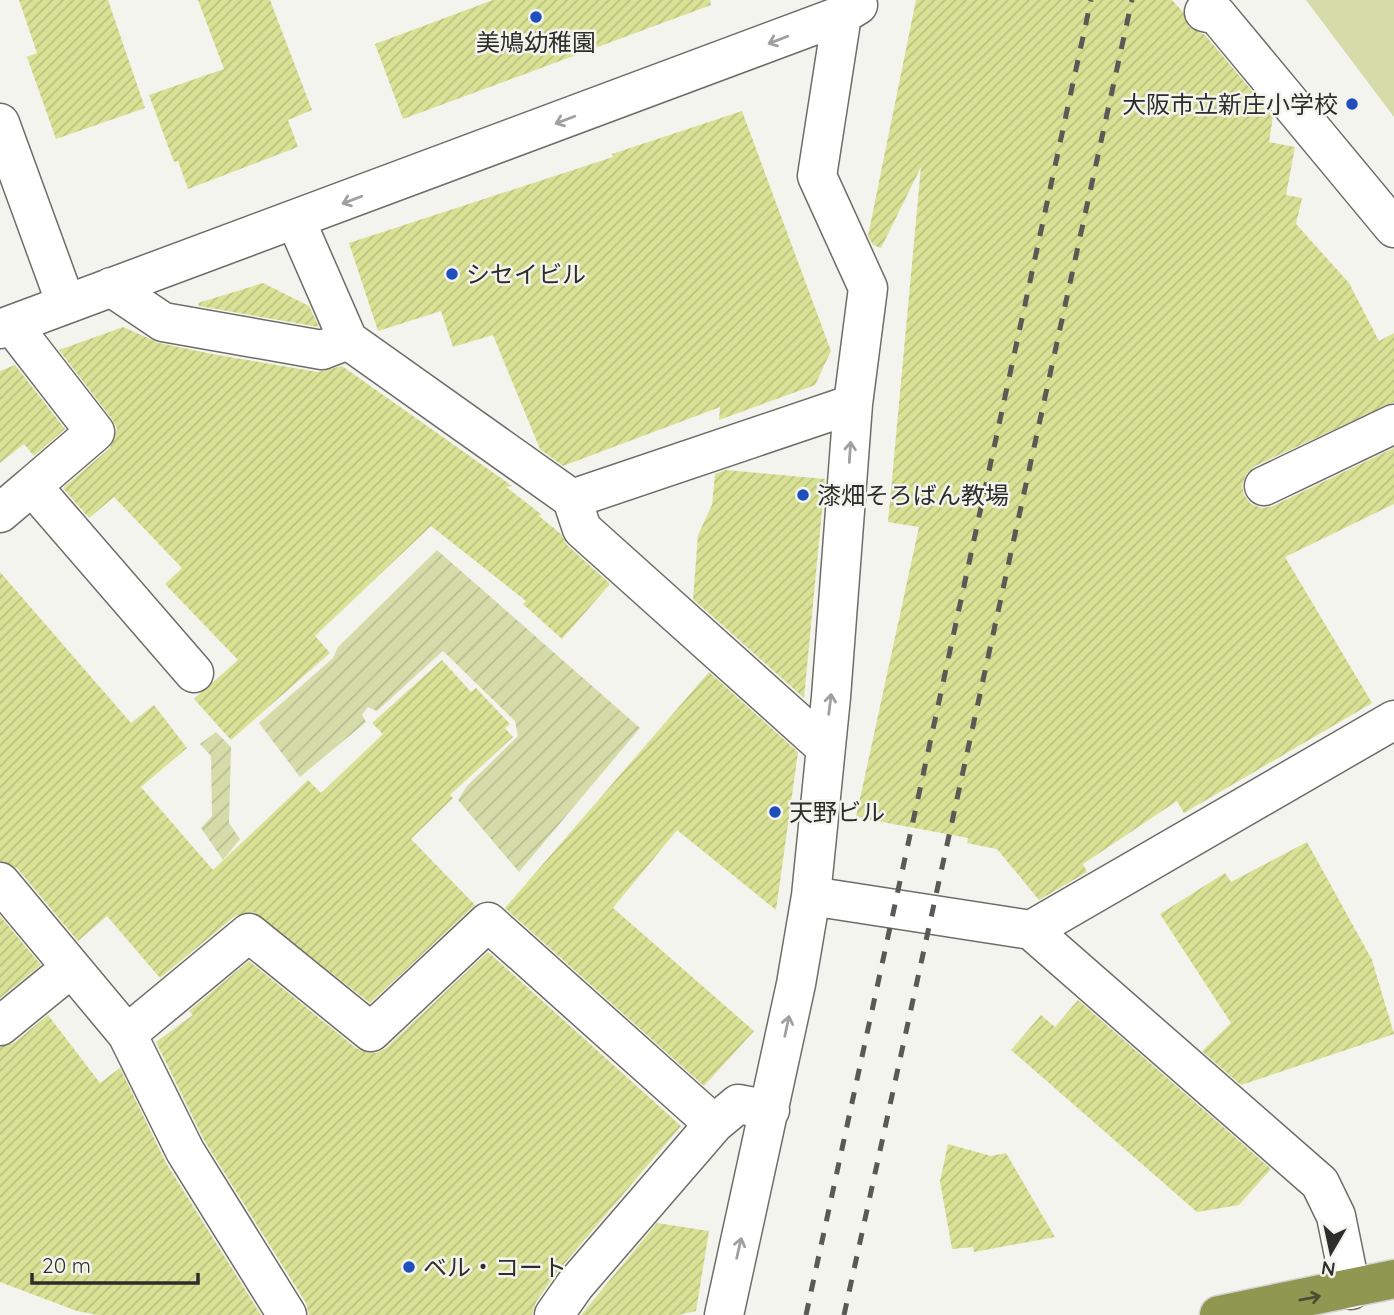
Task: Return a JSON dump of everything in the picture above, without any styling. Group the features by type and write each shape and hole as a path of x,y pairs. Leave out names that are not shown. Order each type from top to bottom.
{"highway":[{"path":"1219,1315 1351,1290 1394,1279"}],"street":[{"path":"0,513 95,432 6,327 296,221 850,8"},
{"path":"724,1315 770,1110 811,896 853,404 868,288 817,176 850,8"},
{"path":"1204,12 1217,15 1394,228"},
{"path":"0,123 66,304"},
{"path":"296,221 348,340 572,499 582,528 825,747"},
{"path":"111,287 163,322 322,350 348,340"},
{"path":"572,499 853,404"},
{"path":"1264,486 1394,424"},
{"path":"32,486 194,673"},
{"path":"1031,930 1394,720"},
{"path":"0,882 127,1034 185,1151 287,1315"},
{"path":"811,896 1031,930 1320,1183 1336,1216 1351,1290"},
{"path":"127,1034 249,933 371,1032 488,922 714,1124"},
{"path":"0,1026 71,968"},
{"path":"554,1315 575,1285 714,1124 738,1104 770,1110"}],"green space":[{"path":"1306,0 1394,0 1394,117"},
{"path":"437,550 640,728 519,872 458,800 467,786 518,736 515,721 443,651 377,711 368,707 362,715 366,722 300,777 259,723 333,658 338,647"},
{"path":"216,732 231,747 229,823 240,839 223,860 201,828 212,816 211,756 200,744"}],"building":[{"path":"19,0 108,0 145,108 56,139 27,57 37,53"},
{"path":"198,0 270,0 312,110 288,120 298,147 188,189 178,161 174,162 149,95 224,69"},
{"path":"493,0 710,0 711,5 403,119 375,44"},
{"path":"916,0 1172,0 1183,12 1189,27 1205,35 1273,116 1269,142 1295,147 1286,195 1302,198 1296,224 1349,283 1379,341 1394,333 1394,402 1255,466 1246,474 1242,485 1244,495 1251,504 1262,508 1273,506 1394,448 1394,504 1285,557 1372,703 1184,813 1177,801 1083,864 1087,872 1039,900 997,849 967,843 968,838 856,817 919,527 888,522 921,167 881,248 873,245 868,236"},
{"path":"742,111 831,351 815,385 719,420 720,407 563,466 540,449 493,335 453,347 441,311 378,331 349,243 613,157 612,154"},
{"path":"263,283 309,306 319,327 199,306 198,303"},
{"path":"123,327 159,343 212,354 318,372 342,366 512,486 506,487 541,514 539,516 561,534 567,545 610,584 562,639 523,604 526,601 431,526 315,636 330,653 231,740 194,699 238,660 165,584 182,568 114,497 89,518 63,488 110,448 117,429 59,350"},
{"path":"15,365 65,429 34,456 24,444 0,463 0,371"},
{"path":"726,470 825,479 804,698 693,599 698,535 712,505 715,474"},
{"path":"0,572 131,723 154,705 187,748 141,787 213,870 308,780 321,793 383,734 372,723 442,660 471,692 476,688 510,724 505,728 513,737 450,795 453,798 411,839 475,905 370,1003 253,912 235,916 160,978 107,916 78,941 17,868 0,861"},
{"path":"709,672 798,752 776,910 677,830 613,908 754,1031 704,1086 505,908"},
{"path":"1307,842 1372,960 1394,1034 1241,1085 1202,1051 1231,1023 1160,914 1225,873 1231,882"},
{"path":"0,916 41,965 0,998"},
{"path":"488,952 681,1126 558,1271 536,1302 532,1315 309,1315 306,1303 204,1140 156,1042 193,1015 189,1011 249,961 357,1049 376,1053 386,1048"},
{"path":"1078,1000 1271,1169 1239,1205 1197,1212 1011,1050 1041,1015 1055,1027"},
{"path":"48,1015 100,1083 120,1068 166,1163 261,1315 98,1315 77,1311 0,1282 0,1047 14,1043"},
{"path":"948,1144 991,1156 1006,1153 1055,1237 974,1252 973,1247 952,1249 940,1181"},
{"path":"657,1223 709,1231 696,1311 678,1315 581,1315"}],"railway":[{"path":"806,1315 1091,0"},
{"path":"844,1315 1132,0"}],"place":[{"name":"美鳩幼稚園","path":"536,17"},
{"name":"大阪市立新庄小学校","path":"1352,104"},
{"name":"シセイビル","path":"452,274"},
{"name":"漆畑そろばん教場","path":"803,495"},
{"name":"天野ビル","path":"775,812"},
{"name":"ベル・コート","path":"409,1267"}]}
